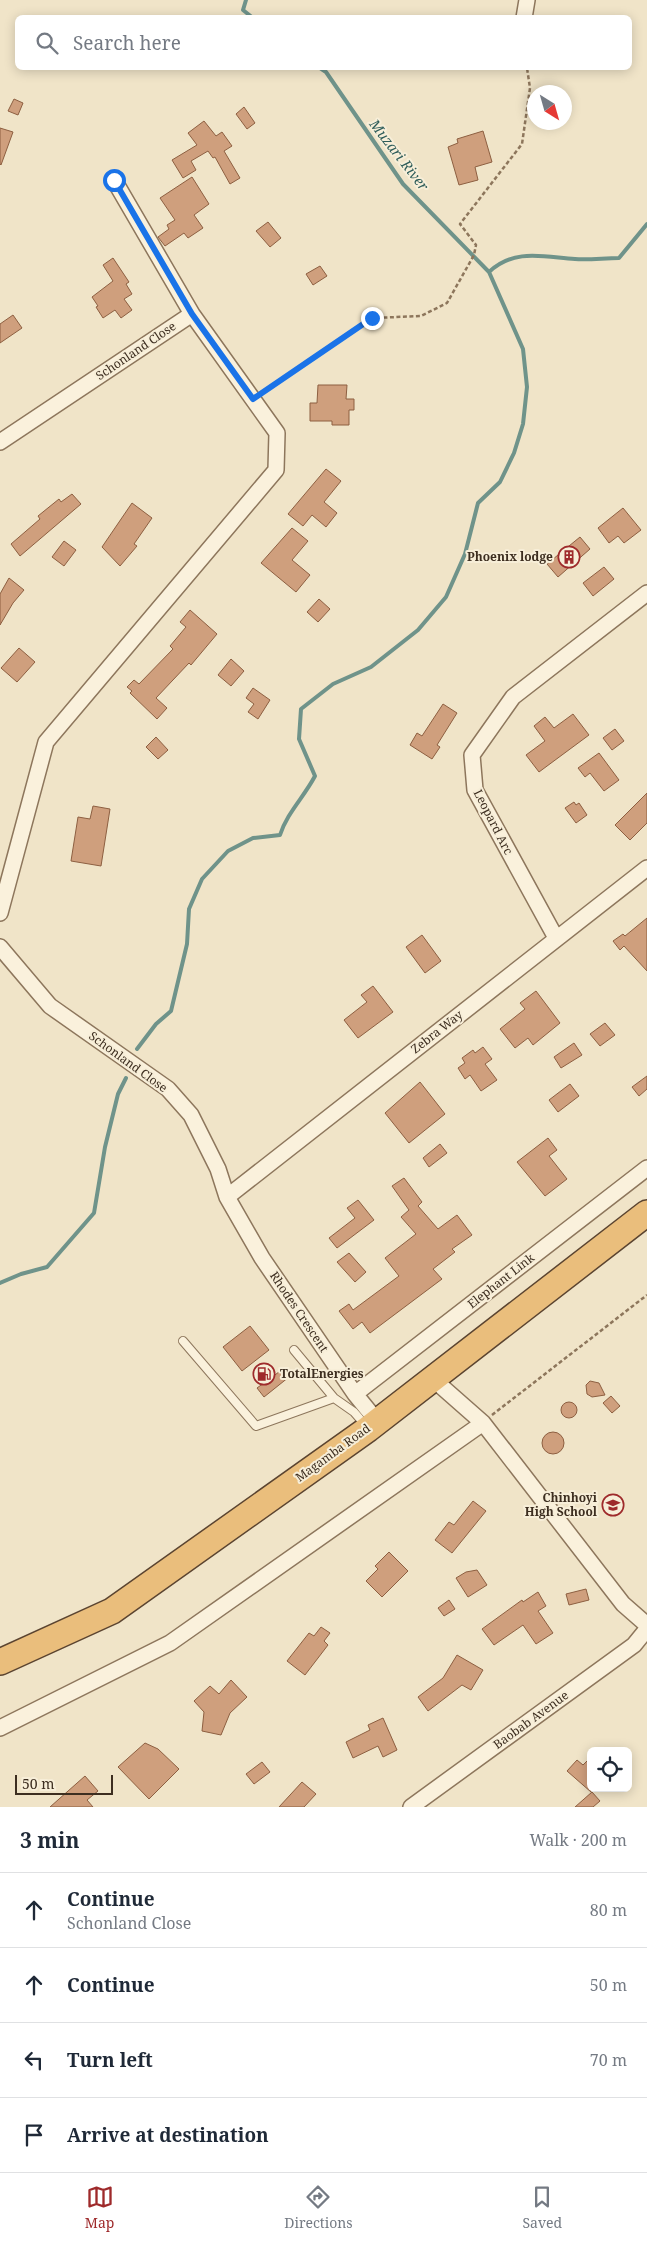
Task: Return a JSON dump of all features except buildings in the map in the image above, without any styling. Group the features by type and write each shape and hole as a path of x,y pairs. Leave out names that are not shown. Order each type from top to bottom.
{"highway":[{"name":"Magamba Road","path":"0,1662 112,1611 373,1425 647,1213"}],"street":[{"path":"524,15 527,0"},
{"path":"0,913 46,742 276,470 277,433 192,314 114,180"},
{"name":"Schonland Close","path":"0,442 192,314"},
{"name":"Leopard Arc","path":"556,938 475,790 472,755 513,697 647,593"},
{"name":"Zebra Way","path":"228,1197 647,868"},
{"name":"Schonland Close","path":"0,947 50,1006 168,1089 191,1115 218,1169 228,1197"},
{"name":"Elephant Link","path":"355,1394 647,1168"},
{"name":"Rhodes Crescent","path":"228,1197 262,1258 355,1394 373,1425"},
{"path":"433,1379 482,1423 623,1604 647,1625"},
{"path":"0,1728 170,1643 482,1423"},
{"name":"Baobab Avenue","path":"411,1807 634,1645 647,1630"}],"lane":[{"path":"183,1341 256,1426 334,1398"},
{"path":"294,1350 334,1398 373,1425"}],"path":[{"path":"253,399 372,318 421,316 447,304 474,256 476,245 460,224 522,144 530,88 527,70"},
{"path":"482,1423 647,1295"}],"waterway":[{"name":"Muzari River","path":"246,0 243,10 249,15"},
{"path":"137,1049 156,1024 171,1011 187,944 189,909 202,879 228,851 253,838 280,835 287,819 315,776 299,739 301,709 333,684 371,667 418,630 446,597 465,554 478,503 500,482 514,453 523,424 527,387 523,349 489,272 403,184 323,70"},
{"path":"489,272 499,264 519,257 619,258 647,224"},
{"path":"0,1283 21,1274 47,1267 94,1213 105,1147 118,1094 126,1078"}],"place":[{"name":"Phoenix lodge","path":"569,557"},
{"name":"TotalEnergies","path":"264,1374"},
{"name":"Chinhoyi High School","path":"613,1505"}],"route":[{"path":"114,180 192,314 253,399 372,318"}]}
